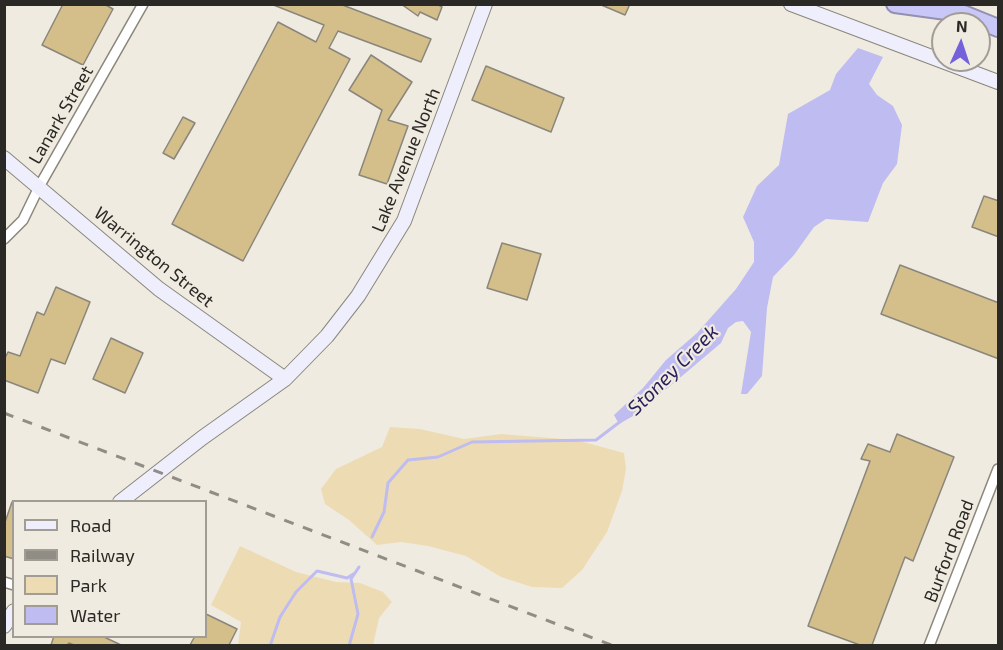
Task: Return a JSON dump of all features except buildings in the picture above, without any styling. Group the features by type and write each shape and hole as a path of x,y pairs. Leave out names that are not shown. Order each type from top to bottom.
{"highway":[{"path":"895,4 954,12"},
{"path":"939,4 959,12"}],"street":[{"name":"Lanark Street","path":"4,239 23,220 40,185 143,4"},
{"name":"Lake Avenue North","path":"121,500 202,438 285,379 327,336 358,296 405,221 485,4"},
{"path":"791,4 999,82"},
{"name":"Warrington Street","path":"4,158 40,185 159,289 285,379"},
{"name":"Burford Road","path":"929,645 999,469"}],"green space":[{"path":"390,427 420,429 464,439 501,434 576,440 624,453 626,469 622,491 607,532 582,570 562,588 532,587 501,577 466,556 428,546 401,542 377,545 349,520 325,504 321,489 336,469 382,447"},
{"path":"240,546 296,572 336,582 360,583 383,592 392,602 379,618 373,645 238,645 241,622 211,605"}],"water":[{"path":"858,48 883,57 869,84 877,95 893,106 902,125 897,164 883,183 868,222 826,219 814,227 794,255 773,277 767,308 762,376 747,394 741,394 751,332 743,321 736,322 728,328 721,343 669,387 640,407 633,416 619,424 614,415 643,388 666,360 697,333 736,289 754,262 754,242 743,217 757,186 779,165 788,114 830,90 836,74"}],"waterway":[{"name":"Stoney Creek","path":"372,537 384,512 388,483 408,460 438,457 472,442 596,440 621,421"},
{"name":"Stoney Creek","path":"349,646 358,614 351,579 359,567"},
{"path":"270,646 280,617 296,592 317,571 347,578 355,573"}],"railway":[{"path":"4,413 614,646"}]}
